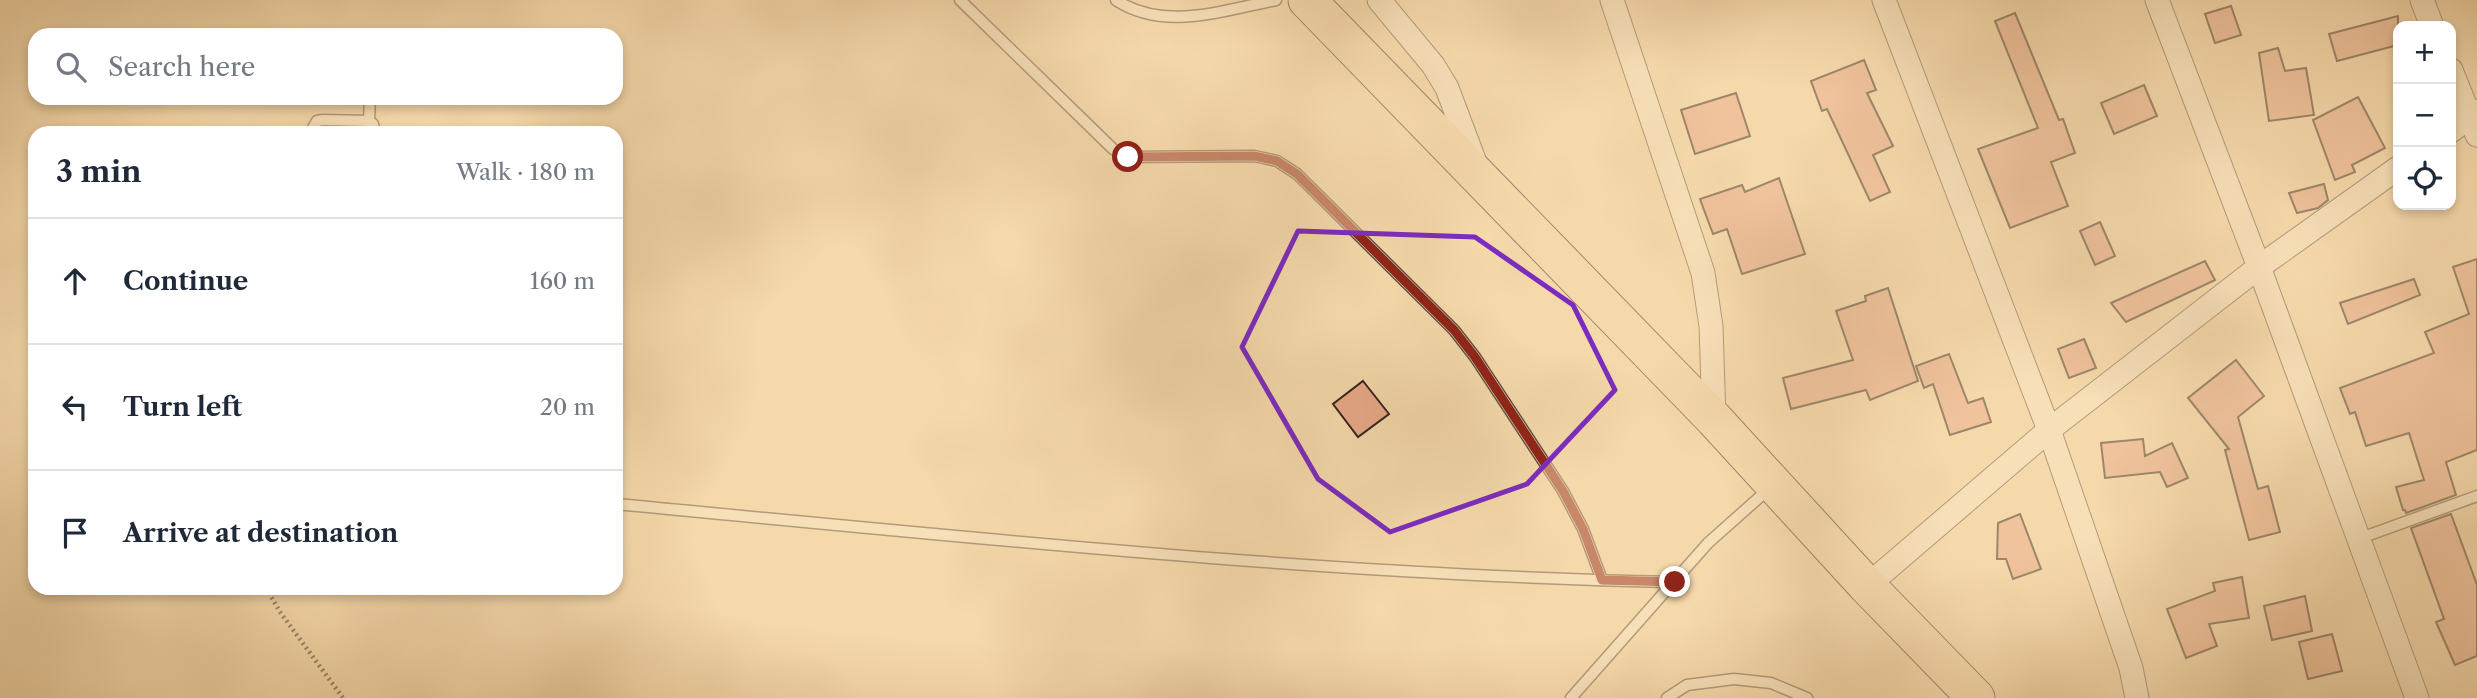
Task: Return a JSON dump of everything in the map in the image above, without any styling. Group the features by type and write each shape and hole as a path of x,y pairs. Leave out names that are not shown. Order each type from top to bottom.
{"highway":[{"path":"1307,0 1714,419 1867,586 1976,698"}],"street":[{"path":"1379,0 1433,65 1447,88 1481,181"},
{"path":"1612,0 1703,273 1711,326 1714,419"},
{"path":"1884,0 2049,430 2131,668 2137,698"},
{"path":"2157,0 2259,267 2417,698"},
{"path":"2421,0 2430,21"},
{"path":"2456,81 2475,121 2456,129"},
{"path":"1867,586 2049,430 2259,267 2393,172"}],"lane":[{"path":"960,0 1113,149 1128,157 1254,156 1277,161 1297,174 1454,330 1475,357 1563,491 1583,529 1602,580"},
{"path":"1116,0 1127,7 1158,17 1188,17 1276,0"},
{"path":"369,121 370,105"},
{"path":"314,126 317,121 323,120 369,121 373,126"},
{"path":"1571,698 1708,543 1774,484"},
{"path":"2358,539 2477,496"},
{"path":"623,505 1036,543 1420,572 1675,582"},
{"path":"1667,698 1687,685 1734,679 1771,683 1807,698"}],"path":[{"path":"270,595 344,698"}],"highlighted area":[{"path":"1298,231 1475,237 1573,305 1615,390 1527,484 1390,532 1318,479 1242,347"}],"building":[{"path":"2231,6 2241,35 2215,43 2205,14"},
{"path":"2015,13 2059,120 2063,119 2075,153 2051,162 2068,206 2010,228 1978,149 2038,128 1995,21"},
{"path":"2398,16 2398,21 2393,21 2393,46 2337,61 2329,34"},
{"path":"2278,48 2285,71 2306,68 2314,115 2269,121 2259,53"},
{"path":"1864,60 1876,90 1867,93 1893,146 1873,155 1890,192 1870,201 1827,109 1822,111 1811,81"},
{"path":"2144,85 2157,116 2114,134 2101,103"},
{"path":"1736,93 1750,136 1695,154 1681,110"},
{"path":"2358,97 2385,148 2352,165 2355,172 2335,180 2313,120"},
{"path":"1779,178 1805,254 1742,274 1727,229 1713,234 1700,199 1742,185 1745,192"},
{"path":"2324,184 2328,200 2318,208 2297,213 2289,193"},
{"path":"2100,222 2115,256 2095,265 2080,231"},
{"path":"2477,259 2477,450 2446,462 2456,495 2406,513 2396,487 2424,480 2409,433 2366,446 2355,412 2350,414 2340,388 2434,353 2425,332 2469,314 2453,267"},
{"path":"2205,261 2215,280 2126,322 2111,303"},
{"path":"2414,279 2420,295 2348,324 2340,303"},
{"path":"1888,288 1918,381 1870,400 1866,390 1791,409 1783,378 1853,360 1836,311 1866,301 1865,296"},
{"path":"2084,339 2096,368 2069,378 2058,349"},
{"path":"1949,354 1968,403 1983,398 1991,422 1950,435 1933,384 1924,388 1916,366"},
{"path":"2236,360 2264,396 2238,417 2258,489 2268,486 2280,532 2249,540 2225,450 2229,449 2188,398"},
{"path":"1363,381 1389,414 1358,437 1333,404"},
{"path":"2143,439 2145,456 2172,443 2188,478 2167,487 2160,472 2105,478 2101,443"},
{"path":"2020,514 2041,569 2013,579 2006,559 1997,559 1998,523"},
{"path":"2451,514 2477,585 2477,656 2455,665 2436,622 2444,619 2411,528"},
{"path":"2242,577 2249,618 2209,624 2217,646 2186,658 2167,609 2215,591 2213,583"},
{"path":"2305,596 2312,631 2272,640 2264,606"},
{"path":"2332,634 2342,671 2308,679 2299,642"}],"route":[{"path":"1128,157 1254,156 1277,161 1297,174 1454,330 1475,357 1563,491 1583,529 1602,580 1675,582"}]}
